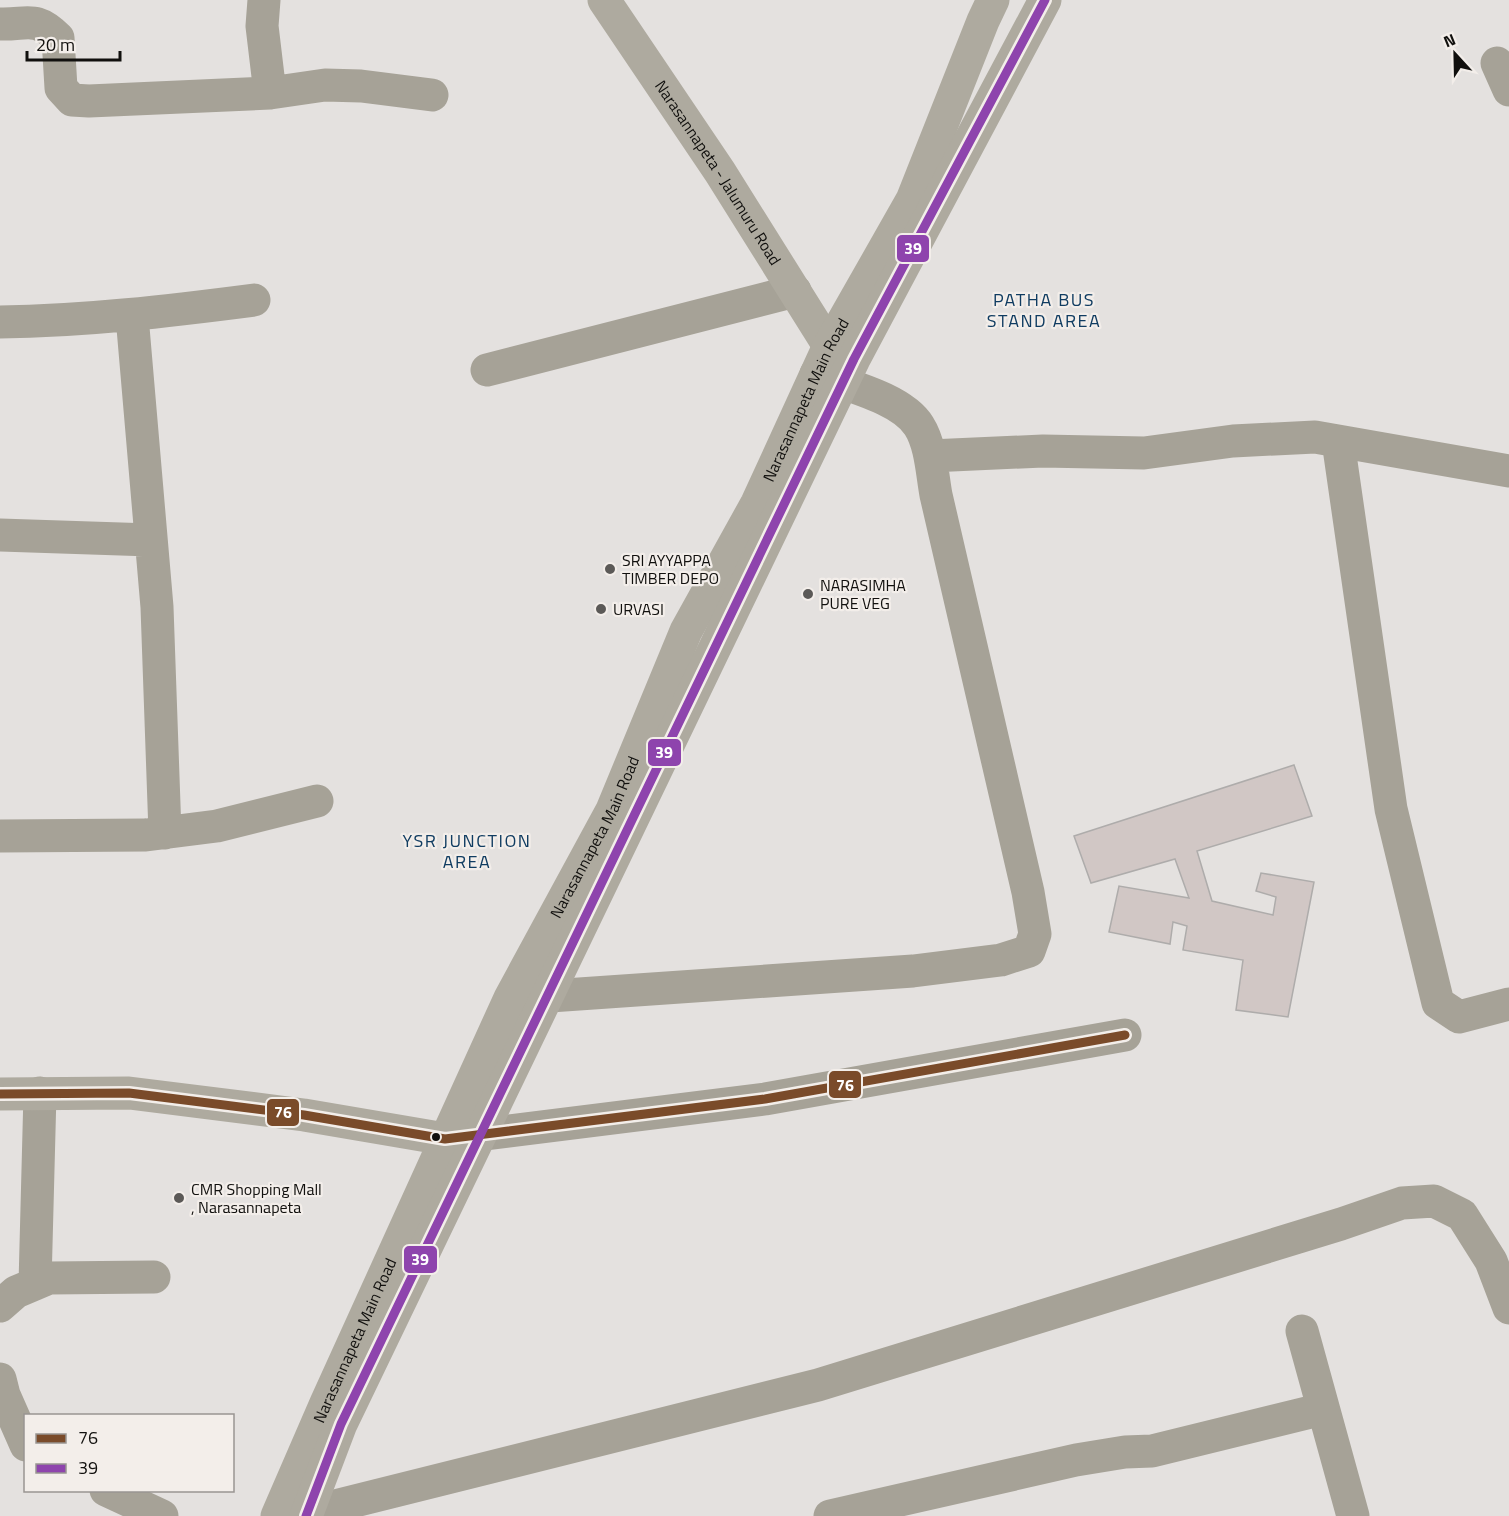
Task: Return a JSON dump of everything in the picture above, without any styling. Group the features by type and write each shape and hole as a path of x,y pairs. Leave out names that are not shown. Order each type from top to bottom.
{"main road":[{"name":"Narasannapeta - Jalumuru Road","path":"604,0 720,172 795,291 829,368"},
{"name":"Narasannapeta Main Road","path":"296,1515 326,1403 445,1139 510,998 612,810 686,630 758,503 829,368 912,200 982,21 993,0"},
{"name":"Narasannapeta Main Road","path":"296,1515 548,996 829,368 1045,0"},
{"path":"0,1094 129,1093 304,1115 445,1139"}],"street":[{"path":"264,0 262,26 270,93"},
{"path":"0,24 32,22 46,26 58,38 61,88 72,100 270,93 326,85 361,86 432,95"},
{"path":"487,370 795,291"},
{"path":"0,322 62,321 132,316 254,300"},
{"path":"132,316 157,607 165,833"},
{"path":"510,998 913,971 1001,960 1029,951 1035,934 1028,892 936,495 930,456 919,425 894,403 829,368"},
{"path":"930,456 1043,451 1144,453 1233,441 1316,437 1509,471"},
{"path":"1338,441 1391,809 1438,1003 1459,1017 1509,1004"},
{"path":"0,535 151,540"},
{"path":"0,836 165,833 217,826 317,801"},
{"path":"445,1139 765,1099 1125,1035"},
{"path":"35,1284 40,1093"},
{"path":"296,1515 818,1385 1341,1224 1402,1203 1434,1201 1462,1215 1491,1261 1509,1308"},
{"path":"0,1306 16,1293 49,1278 154,1276"},
{"path":"1302,1331 1353,1516"},
{"path":"0,1379 3,1395 24,1441"},
{"path":"830,1516 1076,1460 1125,1452 1152,1451 1323,1409"},
{"path":"108,1492 162,1516"}],"building":[{"path":"1294,765 1312,816 1197,851 1212,901 1273,915 1276,897 1256,891 1261,873 1314,882 1288,1017 1236,1010 1243,960 1183,950 1187,926 1173,922 1170,944 1109,932 1119,886 1189,898 1175,859 1091,883 1074,836"}],"transit line":[{"name":"39","path":"306,1516 341,1424 854,359 1045,0"},
{"name":"76","path":"0,1094 129,1093 304,1115 445,1139 765,1099 1125,1035"}],"place":[{"name":"SRI AYYAPPA TIMBER DEPO","path":"610,569"},
{"name":"NARASIMHA PURE VEG","path":"808,594"},
{"name":"URVASI","path":"601,609"},
{"name":"CMR Shopping Mall , Narasannapeta","path":"179,1198"}],"district":[{"name":"PATHA BUS STAND AREA","path":"1044,310"},
{"name":"YSR JUNCTION AREA","path":"467,851"}]}
